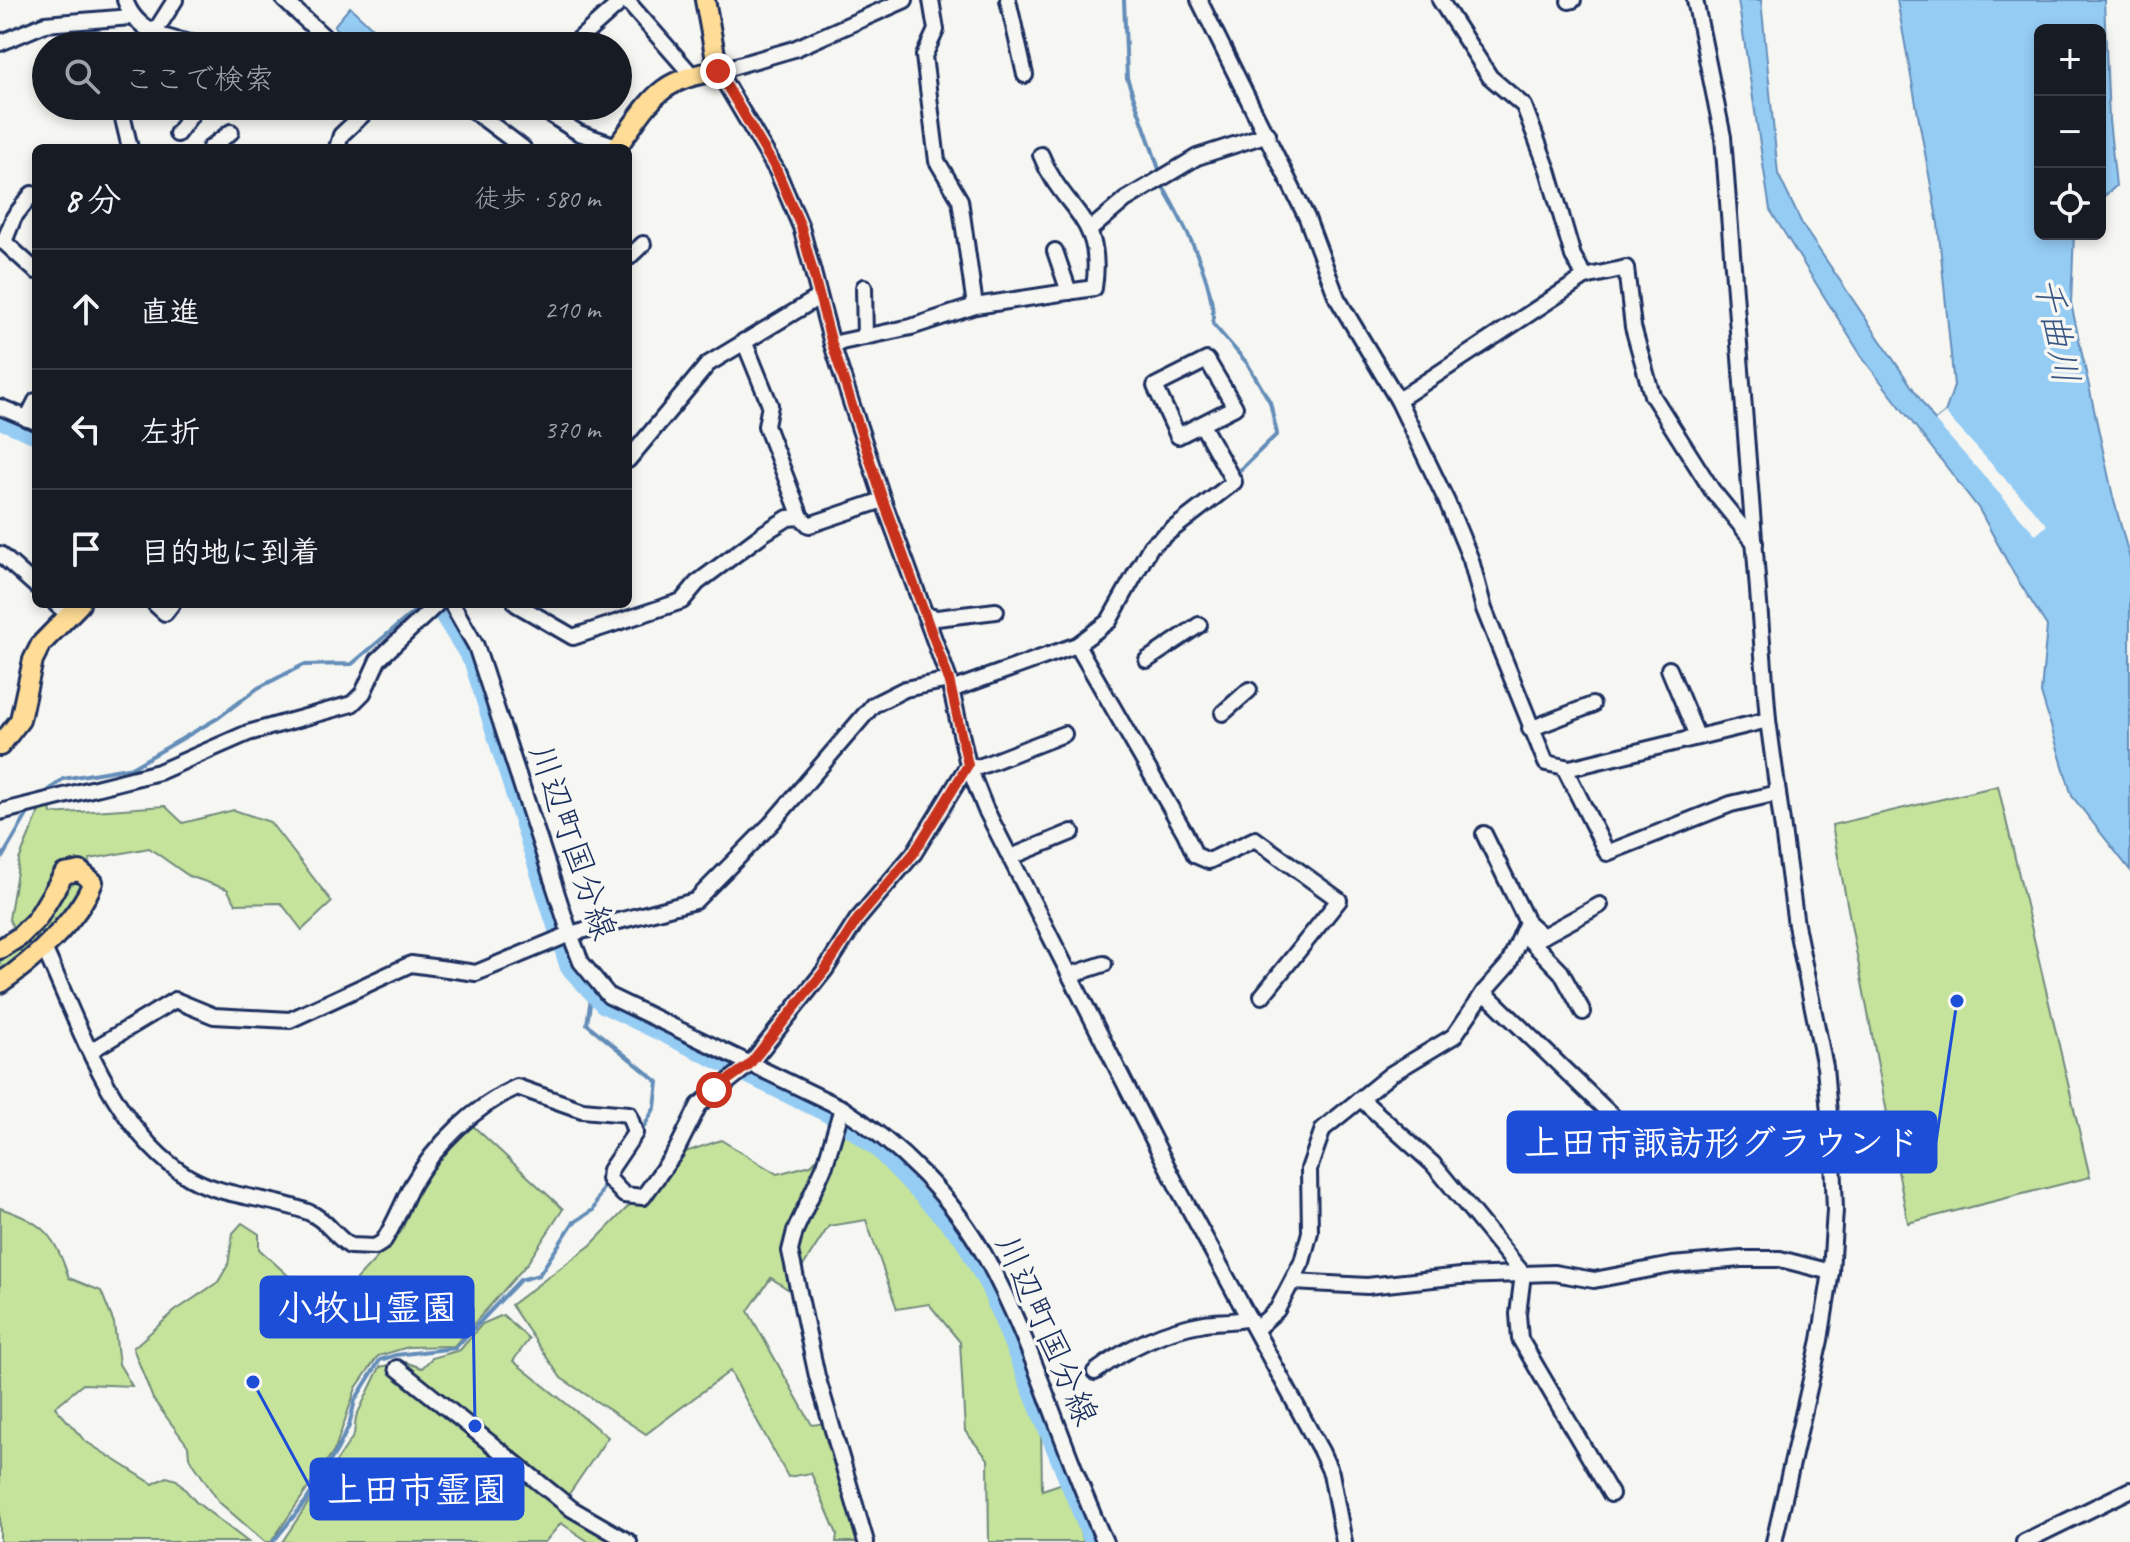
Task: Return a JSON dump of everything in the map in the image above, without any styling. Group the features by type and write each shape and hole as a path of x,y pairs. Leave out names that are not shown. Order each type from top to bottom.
{"main road":[{"path":"618,144 672,81 691,74 718,71 705,0"},
{"path":"0,746 20,720 33,660 68,608"},
{"path":"0,949 37,919 64,874 72,870 85,873 93,882 87,896 44,948 0,983"}],"street":[{"path":"125,0 131,17"},
{"path":"0,43 45,24 131,17 153,31 175,0"},
{"path":"284,0 315,32"},
{"path":"587,32 624,0 691,74"},
{"path":"905,0 794,49 718,71 777,171 801,227 832,344 883,500 950,685 968,765 1179,1190 1331,1473 1344,1542"},
{"path":"931,0 936,30 924,56 937,161 960,200 975,306"},
{"path":"1008,0 1025,75"},
{"path":"1199,0 1307,218 1337,298 1398,400 1471,560 1484,609 1546,763 1564,767 1768,720"},
{"path":"1440,0 1490,77 1524,106 1548,170 1573,256 1585,277"},
{"path":"1695,0 1723,137 1768,720 1796,925 1825,1067 1831,1121 1835,1210 1831,1272 1820,1340 1774,1542"},
{"path":"123,120 129,144"},
{"path":"177,134 186,120"},
{"path":"338,144 341,135 357,120"},
{"path":"486,120 518,144"},
{"path":"559,120 579,133 608,144"},
{"path":"215,144 231,132"},
{"path":"1091,229 1125,200 1197,157 1268,134"},
{"path":"832,344 975,306 1094,288 1097,267 1091,229 1048,171 1041,155"},
{"path":"32,194 14,217 2,242 32,268"},
{"path":"632,254 643,244"},
{"path":"1055,251 1069,292"},
{"path":"1398,400 1585,277 1626,268 1633,327 1652,395 1712,490 1755,543"},
{"path":"864,287 865,337"},
{"path":"632,455 697,375 744,341 819,297"},
{"path":"744,341 770,405 766,426 801,517 809,525 883,500"},
{"path":"1207,360 1235,407 1202,425 1178,436 1155,386 1207,360"},
{"path":"0,407 32,420"},
{"path":"92,1050 175,1000 214,1016 290,1020 411,964 476,973 570,934 703,896 771,824 873,705 905,689 950,685 1077,645 1109,621 1151,546 1234,482 1202,425"},
{"path":"523,608 573,637 682,601 697,583 764,533 788,518 801,517"},
{"path":"0,554 32,582"},
{"path":"0,812 159,772 248,733 352,704 363,693 378,660 433,608"},
{"name":"川辺町国分線","path":"454,608 476,646 581,962 609,996 740,1071 842,1108 888,1142 956,1212 998,1281 1105,1542"},
{"path":"925,615 937,618 996,611"},
{"path":"1147,660 1199,625"},
{"path":"1077,645 1195,855 1209,861 1255,839 1339,900 1262,996"},
{"path":"1669,669 1697,736"},
{"path":"1223,713 1249,690"},
{"path":"1530,729 1592,705"},
{"path":"968,765 979,767 1064,734"},
{"path":"44,948 122,1112 187,1176 219,1190 304,1210 321,1218 346,1243 356,1247 375,1247 383,1242 420,1172 490,1099 517,1087 582,1110 629,1114 635,1133 610,1170 609,1179 616,1190 634,1198 643,1197 651,1190 699,1105 740,1071 825,970 857,920 914,853 968,765"},
{"path":"1564,767 1607,853 1731,804 1778,793"},
{"path":"1011,857 1072,832"},
{"path":"1484,834 1525,928 1561,972 1583,1012"},
{"path":"1525,928 1543,936 1600,905"},
{"path":"1095,1372 1123,1351 1145,1341 1206,1323 1252,1323 1277,1310 1293,1282 1310,1232 1307,1193 1316,1142 1323,1129 1391,1074 1454,1036 1484,992 1508,965 1525,928"},
{"path":"1070,975 1104,964"},
{"path":"1484,992 1632,1135"},
{"path":"1362,1100 1433,1164 1523,1274 1518,1314 1520,1339 1611,1494"},
{"path":"842,1108 825,1165 795,1231 790,1251 817,1376 866,1542"},
{"path":"1293,1282 1367,1286 1554,1273 1594,1280 1672,1265 1741,1259 1780,1259 1831,1272"},
{"path":"397,1368 572,1509 629,1542"},
{"path":"2024,1542 2130,1490"}],"green space":[{"path":"1998,786 2090,1177 1908,1223 1832,825"},
{"path":"50,806 51,814 165,806 183,823 234,810 270,822 332,902 302,930 281,903 236,904 227,889 189,876 149,848 90,859 82,892 38,944 0,976 0,955 20,943 9,919 19,860 41,807"},
{"path":"471,1124 563,1209 527,1264 454,1346 408,1347 378,1356 356,1388 335,1449 271,1542 265,1542 219,1502 189,1457 188,1446 153,1399 133,1348 175,1311 218,1282 228,1265 233,1233 242,1223 259,1234 259,1249 327,1311 401,1232 423,1179"},
{"path":"844,1131 874,1153 944,1221 973,1264 1041,1428 1042,1490 1063,1483 1084,1542 989,1542 988,1459 965,1431 960,1342 929,1304 897,1309 866,1220 829,1226 798,1274 792,1292 771,1278 748,1311 812,1425 825,1423 860,1535 859,1542 836,1542 837,1534 811,1473 788,1477 730,1371 646,1434 561,1378 511,1305 591,1245 679,1154 721,1140 777,1174 811,1165"},
{"path":"0,1208 37,1225 52,1240 69,1278 101,1291 114,1323 119,1364 132,1386 83,1384 55,1407 85,1441 153,1484 167,1477 177,1480 196,1502 248,1542 0,1542"},
{"path":"503,1315 529,1339 513,1361 608,1437 567,1497 567,1514 616,1542 589,1542 561,1523 545,1542 282,1542 354,1435 356,1417 380,1367 405,1362 422,1368 432,1358 460,1350 482,1324"}],"water":[{"name":"千曲川","path":"1738,0 1761,0 1778,174 1803,226 1935,421 1945,413 1954,386 1938,224 1897,0 2104,0 2105,24 2034,24 2034,240 2074,240 2071,303 2113,497 2130,559 2130,870 2072,796 2041,693 2047,626 2014,574 1979,509 1864,360 1770,210"},
{"path":"350,7 376,32 340,32 334,26"},
{"path":"2106,48 2109,120 2116,186 2106,195"}],"pier":[{"path":"1945,413 2047,525 2036,535 1935,421"}],"waterway":[{"path":"1124,0 1127,78 1160,172"},
{"path":"1161,183 1203,271 1209,289 1213,324 1247,363 1270,402 1277,434 1237,473"},
{"path":"0,422 32,435"},
{"path":"39,798 63,779 133,767 218,718 258,688 303,665 352,664 418,608"},
{"path":"437,608 471,663 567,968 602,1006 830,1117"},
{"path":"0,861 31,808"},
{"path":"591,998 587,1024 658,1082 655,1107 624,1162"},
{"path":"846,1127 876,1150 961,1239 988,1289 1091,1542"},
{"path":"273,1542 306,1501 337,1450 349,1426 355,1400 380,1360 396,1355 455,1348 520,1280 539,1275 573,1223 593,1210 604,1185"}],"place":[{"name":"上田市諏訪形グラウンド","path":"1957,1001"},
{"name":"上田市霊園","path":"253,1382"},
{"name":"小牧山霊園","path":"475,1426"}],"route":[{"path":"714,1090 749,1065 777,1026 825,970 857,920 914,853 968,765 949,680 883,500 832,344 801,227 777,171 718,71"}]}
